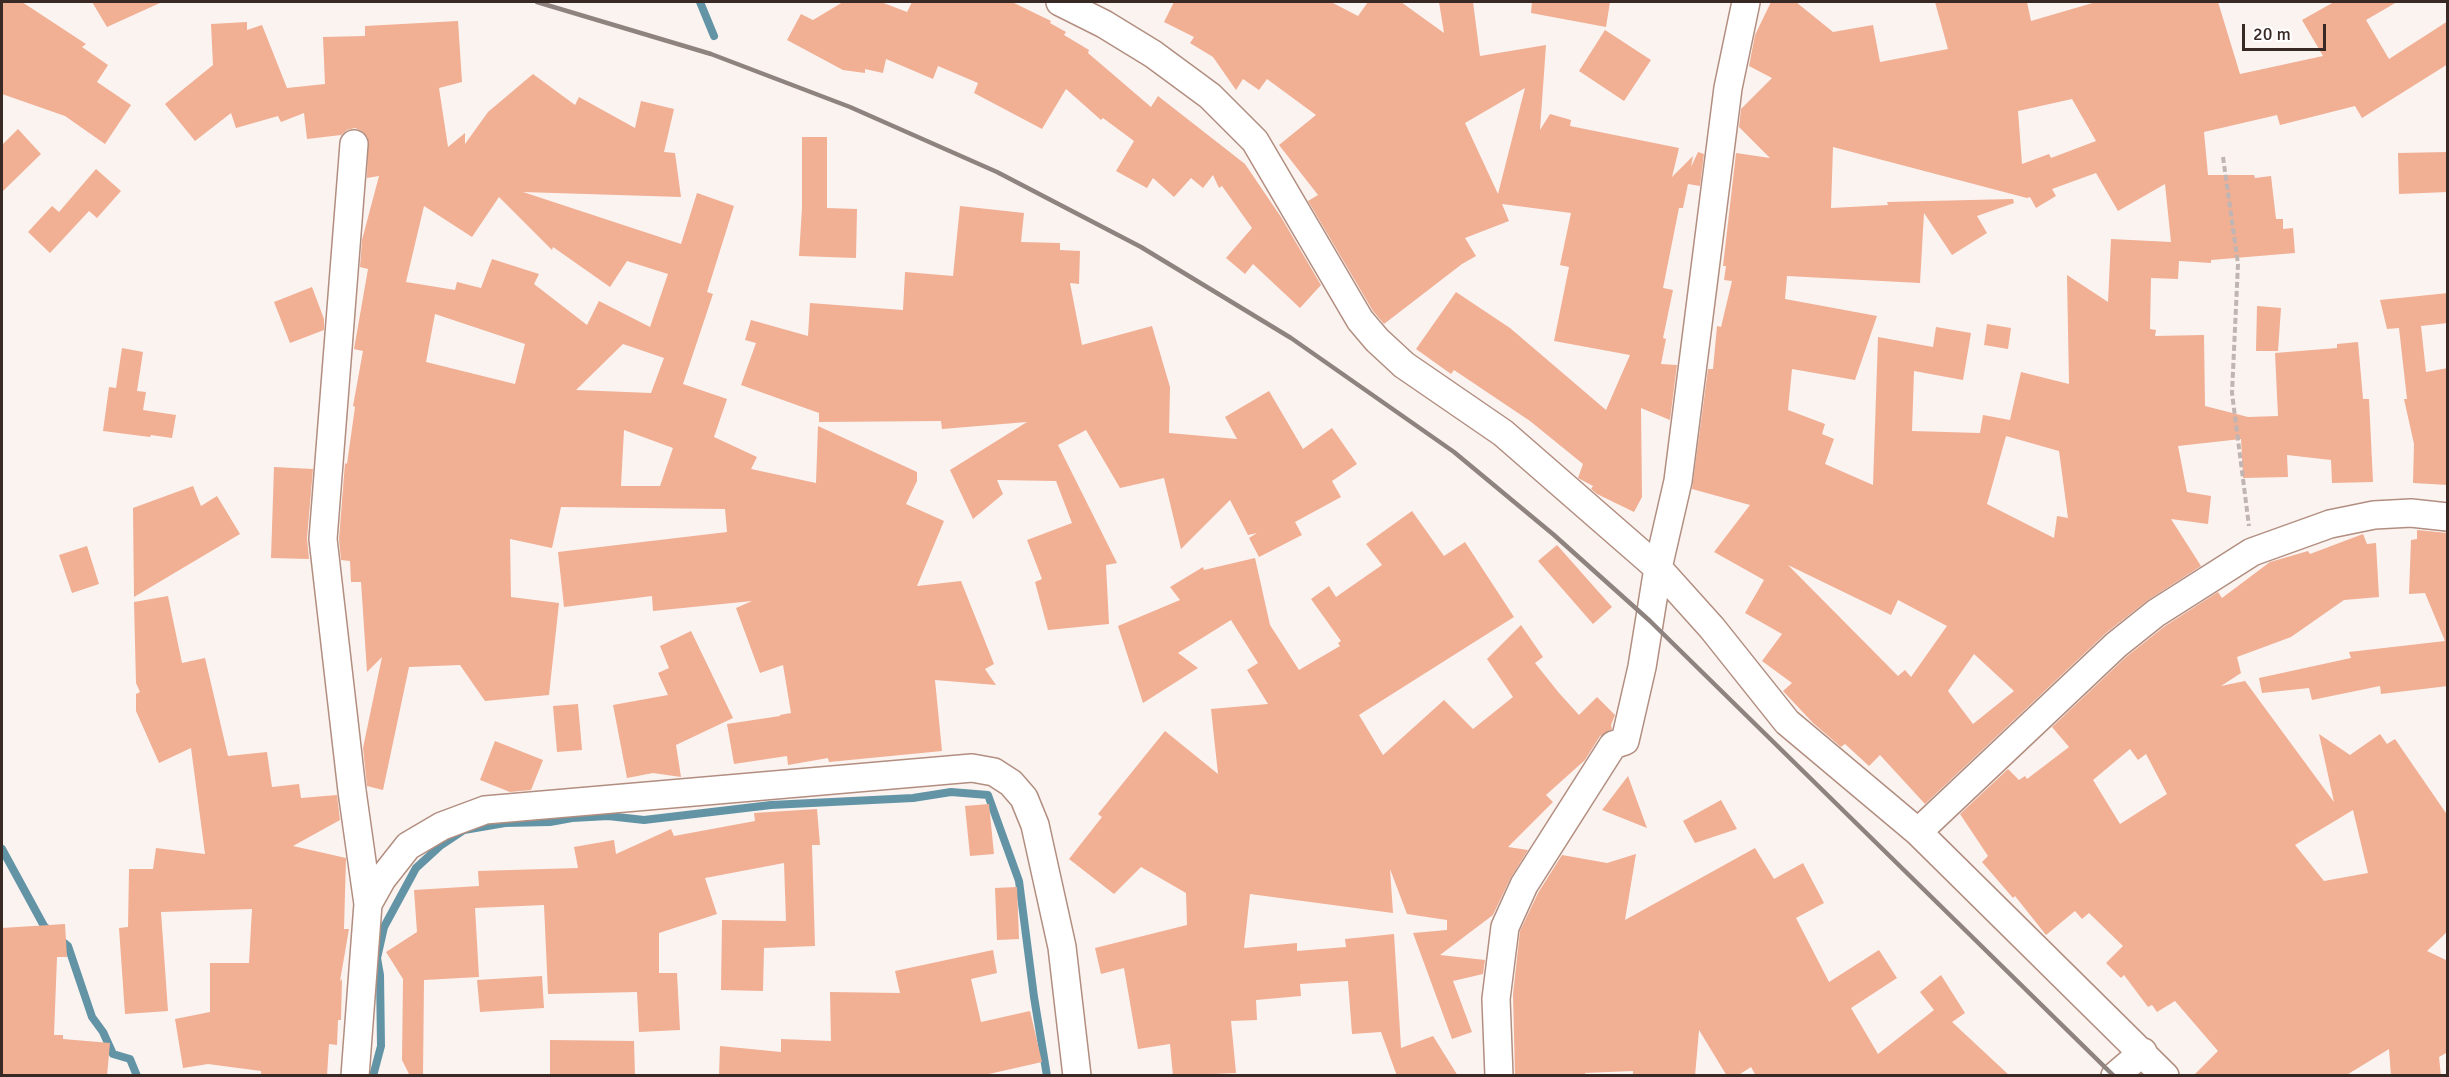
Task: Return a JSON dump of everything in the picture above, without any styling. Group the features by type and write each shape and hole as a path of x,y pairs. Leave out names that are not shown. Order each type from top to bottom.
{"street":[{"path":"1060,2 1104,24 1153,54 1210,96 1255,141 1360,320 1377,340 1404,364 1503,433 1658,568 1712,628 1787,722 1918,832 2165,1076"},
{"path":"1499,1076 1496,999 1505,927 1524,885 1613,745 1625,741 1642,667 1658,568 1678,481 1728,88 1746,2"},
{"path":"354,144 323,539 352,791 368,904 355,1076"},
{"path":"1918,832 2116,645 2156,613 2252,552 2330,524 2374,515 2411,513 2448,517"},
{"path":"368,904 382,879 408,846 442,826 485,810 972,768 994,772 1011,783 1024,798 1035,825 1062,947 1077,1076"},
{"path":"2115,1076 2143,1052"}],"path":[{"path":"2223,157 2238,264 2232,393 2252,552"}],"building":[{"path":"2,2 22,2 86,44 82,47 108,65 97,82 131,105 105,144 65,116 2,94"},
{"path":"92,2 162,2 107,27"},
{"path":"843,2 881,2 907,12 912,2 1012,2 1051,21 1050,23 1066,32 1064,35 1089,50 1088,53 1151,107 1158,96 1245,164 1281,217 1321,285 1300,308 1253,264 1245,274 1226,258 1252,228 1222,186 1219,188 1213,175 1203,188 1191,178 1174,197 1153,178 1147,188 1116,171 1134,141 1103,118 1101,120 1066,89 1042,129 974,93 978,83 938,66 933,79 886,59 883,73 865,69 865,73 843,70 787,40 801,14 813,20"},
{"path":"1174,2 1331,2 1358,16 1368,2 1401,2 1444,33 1439,2 1473,2 1480,56 1546,45 1540,130 1550,114 1571,120 1570,126 1679,148 1672,177 1693,156 1691,167 1698,152 1704,154 1700,186 1688,184 1683,208 1679,208 1663,288 1673,290 1663,338 1666,339 1661,364 1677,365 1670,420 1641,408 1642,497 1634,512 1597,494 1591,489 1593,486 1578,478 1583,464 1530,421 1454,370 1451,374 1416,349 1456,292 1510,328 1606,410 1630,355 1554,341 1569,267 1560,265 1571,213 1502,204 1509,221 1465,238 1476,256 1462,264 1384,324 1373,311 1308,201 1318,195 1279,145 1316,115 1267,79 1259,90 1243,79 1236,90 1213,57 1190,43 1194,37 1164,22","holes":["1525,88 1498,194 1465,123"]},
{"path":"1532,2 1610,2 1606,27 1531,13"},
{"path":"1771,2 1796,2 1833,32 1873,25 1880,62 1948,49 1935,2 2027,2 2031,21 2096,2 2218,2 2240,74 2323,56 2302,20 2334,2 2397,2 2366,20 2389,59 2448,21 2448,64 2362,118 2355,106 2280,125 2277,115 2204,132 2208,175 2254,175 2255,178 2271,176 2276,219 2283,219 2283,229 2293,228 2295,253 2211,260 2211,263 2179,261 2178,279 2151,278 2150,329 2156,330 2155,336 2204,335 2205,406 2248,417 2278,416 2275,353 2337,348 2337,344 2358,342 2363,399 2369,399 2373,482 2332,483 2331,460 2287,455 2288,477 2243,478 2241,439 2178,446 2187,492 2211,496 2208,524 2171,519 2201,566 2148,600 2106,633 1925,804 1880,755 1869,766 1845,744 1841,747 1813,723 1783,691 1792,683 1762,661 1782,634 1745,613 1764,580 1714,552 1750,505 1692,489 1708,369 1713,369 1717,326 1721,327 1732,281 1724,280 1726,266 1723,266 1736,153 1770,158 1739,127 1741,109 1772,78 1749,66 1755,35","holes":["2072,99 2096,141 2051,158 2049,154 2022,164 2018,111","1833,147 2030,197 2036,208 2056,196 2052,189 2096,173 2118,211 2165,184 2171,242 2111,239 2108,302 2067,275 2069,384 2021,372 2010,420 1983,415 1980,433 1912,431 1914,371 1963,380 1971,333 1936,327 1933,347 1878,337 1873,485 1825,464 1834,439 1822,434 1825,424 1788,410 1792,369 1855,380 1877,316 1785,299 1787,276 1920,283 1924,213 1952,255 1987,233 1977,216 2014,203 2013,199 1887,202 1888,205 1831,208","2006,436 2059,451 2068,518 2057,516 2054,538 1987,504","1788,565 1891,615 1898,600 1947,626 1911,677 1905,670 1898,676","1974,654 2014,691 1973,724 1948,691"]},
{"path":"458,21 462,82 439,88 448,147 465,133 465,144 488,112 533,74 575,105 579,97 635,128 641,101 674,109 664,152 675,153 681,197 523,192 681,244 697,193 734,206 707,292 713,294 683,384 727,399 714,437 757,457 751,469 816,483 818,426 917,472 917,481 906,504 944,521 917,586 961,581 994,664 985,669 996,685 935,680 942,751 829,762 828,758 788,765 787,756 734,764 727,724 791,713 783,665 760,673 736,608 752,601 653,611 652,596 564,607 558,552 727,532 725,509 561,507 552,548 510,539 511,597 559,603 549,695 485,701 460,665 409,667 383,790 367,786 363,748 382,657 367,672 361,582 351,582 350,561 341,560 339,539 345,463 347,464 355,407 353,406 363,351 354,349 368,269 360,267 362,240 379,176 367,178 368,138 362,131 355,128 341,135 307,139 304,113 281,122 278,116 236,128 231,113 195,141 165,104 213,65 211,24 247,22 247,30 262,25 287,88 325,84 323,37 365,36 365,26","holes":["499,197 552,250 553,247 610,287 627,261 668,274 650,327 599,301 587,325 534,284 539,274 492,259 481,288 457,282 455,290 406,282 424,206 472,237","435,314 525,344 515,384 426,362","623,344 664,358 651,393 576,390","624,430 673,448 660,486 621,486"]},
{"path":"1605,30 1651,60 1624,101 1579,71"},
{"path":"18,129 41,154 2,192 2,145"},
{"path":"802,137 827,137 827,208 857,209 856,258 799,256"},
{"path":"2448,152 2448,192 2399,194 2398,153"},
{"path":"96,169 121,191 97,218 89,211 50,253 28,232 52,206 59,212"},
{"path":"960,206 1024,213 1021,242 1060,243 1060,250 1080,251 1079,284 1070,283 1082,345 1152,326 1170,387 1169,433 1237,439 1225,417 1269,391 1303,449 1332,428 1357,464 1332,481 1341,497 1295,522 1302,535 1259,557 1249,538 1257,533 1248,535 1230,500 1181,549 1164,478 1120,488 1086,430 1058,445 1117,563 1106,565 1109,624 1048,630 1035,582 1042,579 1027,540 1072,523 1056,481 997,480 1003,494 973,519 950,470 1027,422 942,429 941,421 819,422 819,413 741,385 756,343 745,340 751,320 808,336 810,303 903,310 905,272 953,276"},
{"path":"312,287 324,319 324,330 290,343 274,302"},
{"path":"2448,293 2448,323 2421,326 2426,372 2448,368 2448,485 2413,483 2414,444 2404,399 2407,399 2399,328 2387,329 2380,300"},
{"path":"2257,306 2281,308 2278,351 2256,351"},
{"path":"1987,324 2011,328 2008,349 1984,345"},
{"path":"122,348 143,352 137,391 146,392 143,410 176,415 172,438 103,431 109,387 116,388"},
{"path":"274,467 313,469 307,538 309,559 271,558"},
{"path":"193,486 201,506 217,496 240,534 134,597 133,508"},
{"path":"1412,511 1444,556 1465,542 1514,617 1359,715 1383,755 1444,700 1473,729 1513,697 1487,659 1521,625 1543,657 1535,663 1559,693 1579,715 1597,697 1615,715 1611,725 1612,729 1600,736 1585,760 1546,795 1553,802 1508,847 1528,850 1510,879 1493,915 1440,955 1485,960 1483,974 1453,981 1472,1032 1452,1039 1413,933 1447,930 1447,920 1407,914 1390,869 1393,913 1250,894 1244,948 1297,943 1297,951 1346,947 1345,939 1394,934 1401,1048 1433,1036 1458,1076 1397,1076 1381,1032 1352,1034 1348,981 1300,984 1301,996 1256,1000 1257,1020 1231,1021 1236,1073 1213,1074 1213,1076 1173,1076 1170,1044 1138,1049 1124,968 1101,974 1095,948 1187,925 1186,893 1141,867 1114,894 1069,859 1102,817 1098,814 1165,731 1218,774 1211,709 1268,704 1247,670 1258,663 1231,620 1178,653 1198,668 1143,703 1118,626 1180,600 1170,587 1203,567 1204,570 1255,558 1270,625 1299,670 1340,646 1338,643 1341,641 1311,599 1329,586 1336,597 1382,565 1366,544"},
{"path":"2417,530 2448,533 2448,686 2381,694 2380,686 2312,700 2309,688 2262,693 2259,678 2351,658 2349,652 2445,641 2425,593 2409,594 2411,540 2417,539"},
{"path":"2363,534 2367,544 2376,543 2379,597 2344,600 2291,637 2237,657 2241,673 2221,686 2245,681 2334,802 2319,734 2350,755 2380,734 2387,744 2395,739 2448,816 2448,931 2427,951 2448,961 2448,1052 2439,1057 2441,1076 2391,1076 2389,1049 2345,1076 2193,1076 2218,1051 2175,1001 2157,1012 2152,1005 2148,1007 2124,975 2121,978 2106,963 2123,946 2089,913 2082,919 2075,911 2046,935 2015,896 2013,898 1982,862 1988,856 1960,814 2008,769 2019,780 2025,776 2027,779 2069,747 2052,727 2126,657 2165,626 2218,592 2222,598 2270,562 2308,551 2310,554","holes":["2130,749 2138,760 2146,754 2167,794 2120,824 2093,780","2353,810 2368,873 2324,881 2295,845"]},
{"path":"1557,545 1612,607 1593,624 1538,561"},
{"path":"87,546 99,584 72,593 59,555"},
{"path":"168,596 182,663 205,658 228,756 267,752 272,787 299,784 301,798 337,795 340,820 293,846 346,858 344,929 349,929 340,981 342,979 341,1020 338,1020 337,1045 329,1044 327,1076 261,1076 261,1071 208,1064 183,1068 175,1019 210,1012 210,963 249,963 252,909 161,912 168,1011 125,1014 119,928 128,927 129,869 153,869 156,848 205,854 191,748 159,763 136,711 136,694 140,692 136,683 134,602"},
{"path":"691,631 733,718 676,745 681,777 653,773 627,778 613,705 668,695 658,673 669,668 660,646"},
{"path":"578,704 582,750 557,752 553,706"},
{"path":"495,741 543,760 531,790 510,792 480,780"},
{"path":"1628,776 1647,828 1602,810"},
{"path":"1721,800 1737,829 1695,843 1683,821"},
{"path":"989,804 994,854 970,856 965,806"},
{"path":"817,809 820,845 812,845 815,946 764,948 763,991 721,990 722,920 786,921 784,863 705,878 717,914 659,933 659,973 677,973 680,1030 639,1032 637,992 548,994 544,905 475,908 479,977 424,980 423,1076 410,1076 402,1060 403,979 386,952 417,932 414,890 479,886 478,871 578,868 574,847 614,840 616,854 671,829 674,836 755,821 754,813"},
{"path":"1755,848 1774,879 1803,863 1824,903 1796,918 1829,982 1879,950 1897,978 1851,1008 1878,1054 1934,1010 1920,992 1941,975 1965,1013 1952,1022 2010,1076 1756,1076 1751,1067 1737,1076 1727,1076 1699,1030 1695,1076 1633,1076 1633,1071 1585,1073 1586,1076 1515,1076 1513,994 1520,931 1538,893 1562,855 1607,863 1636,854 1625,920"},
{"path":"1017,887 1019,939 997,940 995,888"},
{"path":"65,924 67,957 57,957 54,1035 63,1035 63,1039 110,1043 107,1076 2,1076 2,928"},
{"path":"993,950 997,973 971,979 981,1022 1030,1011 1042,1062 980,1076 719,1076 720,1046 781,1052 781,1039 831,1041 830,992 900,993 895,971"},
{"path":"542,976 544,1008 480,1012 477,980"},
{"path":"550,1040 634,1041 635,1076 550,1076"}],"waterway":[{"path":"700,2 714,36"},
{"path":"373,1076 381,1046 380,975 377,958 384,927 416,868 440,846 464,830 505,823 550,822 572,818 608,816 644,820 771,805 913,798 951,792 988,795 1019,881 1047,1076"},
{"path":"2,849 44,926 68,946 92,1017 103,1032 113,1054 130,1059 137,1076"}],"railway":[{"path":"537,2 711,54 850,107 997,172 1141,247 1291,338 1454,452 1554,535 1650,621 2114,1076"}]}
